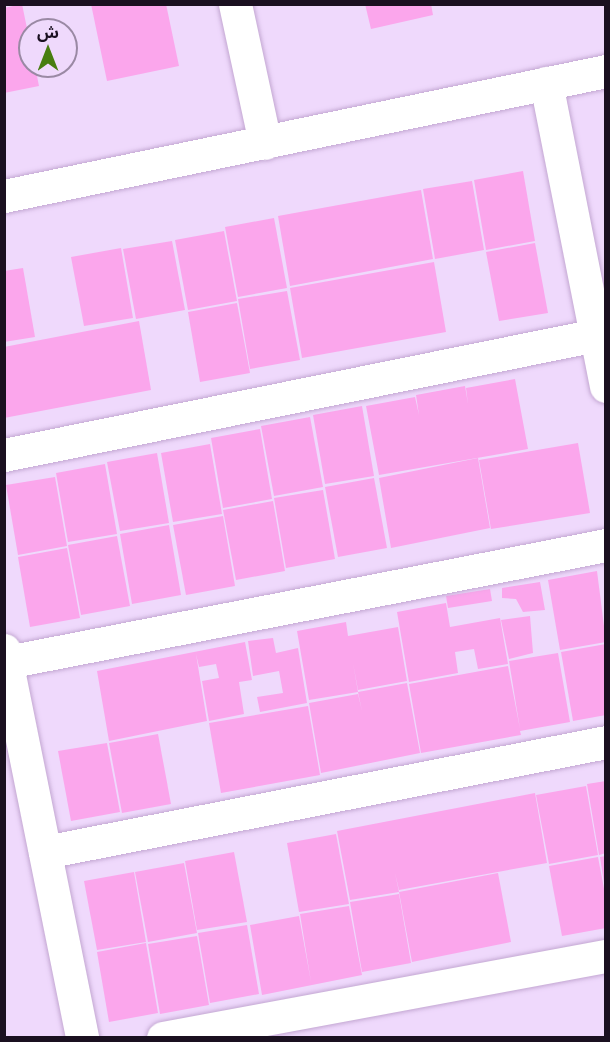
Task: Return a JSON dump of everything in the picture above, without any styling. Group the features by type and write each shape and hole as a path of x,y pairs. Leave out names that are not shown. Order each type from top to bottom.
{"street":[{"path":"235,4 265,143"},
{"path":"4,196 606,70"},
{"path":"546,83 600,334 606,386"},
{"path":"4,455 600,334"},
{"path":"82,1038 6,656 606,545"},
{"path":"45,852 606,742"},
{"path":"163,1038 606,956"}],"building":[{"path":"22,4 25,18 18,18 18,78 37,78 39,86 4,93 4,8"},
{"path":"91,4 166,4 179,66 107,81"},
{"path":"365,4 431,4 433,15 371,29"},
{"path":"523,171 535,241 486,250 474,180"},
{"path":"472,181 484,250 435,259 423,189"},
{"path":"421,190 433,259 290,286 278,216"},
{"path":"274,218 287,288 238,297 225,227"},
{"path":"224,231 237,301 188,310 175,240"},
{"path":"172,241 185,310 136,319 123,249"},
{"path":"535,243 548,313 499,321 486,252"},
{"path":"121,248 133,318 84,326 71,257"},
{"path":"434,262 446,332 302,358 290,288"},
{"path":"23,268 35,337 4,342 4,271"},
{"path":"287,291 300,360 250,369 238,299"},
{"path":"237,303 250,373 200,382 188,312"},
{"path":"139,321 151,390 4,418 4,347"},
{"path":"515,379 528,449 379,475 366,406 415,397 419,415 416,395 465,386 468,404 466,388"},
{"path":"362,406 374,476 325,484 313,415"},
{"path":"310,417 323,487 274,496 261,426"},
{"path":"260,429 272,499 223,508 211,438"},
{"path":"578,443 590,513 491,529 479,460"},
{"path":"210,444 222,514 173,522 161,453"},
{"path":"157,453 169,523 120,531 107,462"},
{"path":"478,458 490,528 391,548 379,478"},
{"path":"105,464 117,534 68,542 56,473"},
{"path":"55,477 67,546 18,555 6,485"},
{"path":"374,478 387,548 338,557 325,487"},
{"path":"323,490 335,559 286,568 274,498"},
{"path":"273,501 285,571 236,580 223,510"},
{"path":"223,516 235,586 186,595 173,525"},
{"path":"169,525 181,595 132,604 120,534"},
{"path":"117,536 130,606 81,615 68,545"},
{"path":"67,548 80,618 30,627 18,557"},
{"path":"597,571 606,642 560,650 548,580"},
{"path":"540,582 545,610 523,612 516,599 502,598 502,588"},
{"path":"490,589 492,601 448,608 446,596"},
{"path":"446,603 450,627 500,618 508,664 478,669 474,649 455,652 458,673 409,682 397,612"},
{"path":"530,616 533,653 509,659 501,620"},
{"path":"346,622 348,636 398,627 407,681 358,690 353,663 358,692 309,700 297,631"},
{"path":"273,638 276,653 298,648 307,703 260,712 257,697 283,693 279,671 253,676 248,641"},
{"path":"245,642 252,680 239,682 244,714 209,721 202,681 219,678 216,664 199,667 196,654 207,721 109,741 97,671"},
{"path":"606,644 606,715 573,721 561,652"},
{"path":"558,653 570,722 520,731 521,735 421,753 409,684 508,666 520,729 509,661"},
{"path":"407,683 420,753 321,773 309,703 358,694 362,711 358,692"},
{"path":"308,706 320,775 221,793 209,723"},
{"path":"158,734 171,804 122,813 109,743"},
{"path":"107,743 120,812 71,821 58,751"},
{"path":"606,781 606,853 599,855 587,784"},
{"path":"586,786 598,855 549,864 536,795"},
{"path":"535,793 547,863 399,890 395,873 399,892 350,900 337,831"},
{"path":"336,834 349,904 299,912 287,843"},
{"path":"234,852 247,922 197,930 185,861"},
{"path":"606,856 606,882 604,883 600,857"},
{"path":"598,857 606,899 606,928 562,936 549,866"},
{"path":"184,863 197,933 148,942 135,872"},
{"path":"134,872 146,942 97,950 84,881"},
{"path":"498,873 511,942 412,962 399,892"},
{"path":"399,894 411,963 362,972 350,902"},
{"path":"349,906 362,975 262,995 250,925 299,916 311,982 300,914"},
{"path":"247,925 259,994 210,1003 198,933"},
{"path":"197,936 209,1005 160,1014 148,944"},
{"path":"146,943 158,1013 109,1022 97,952"}]}
